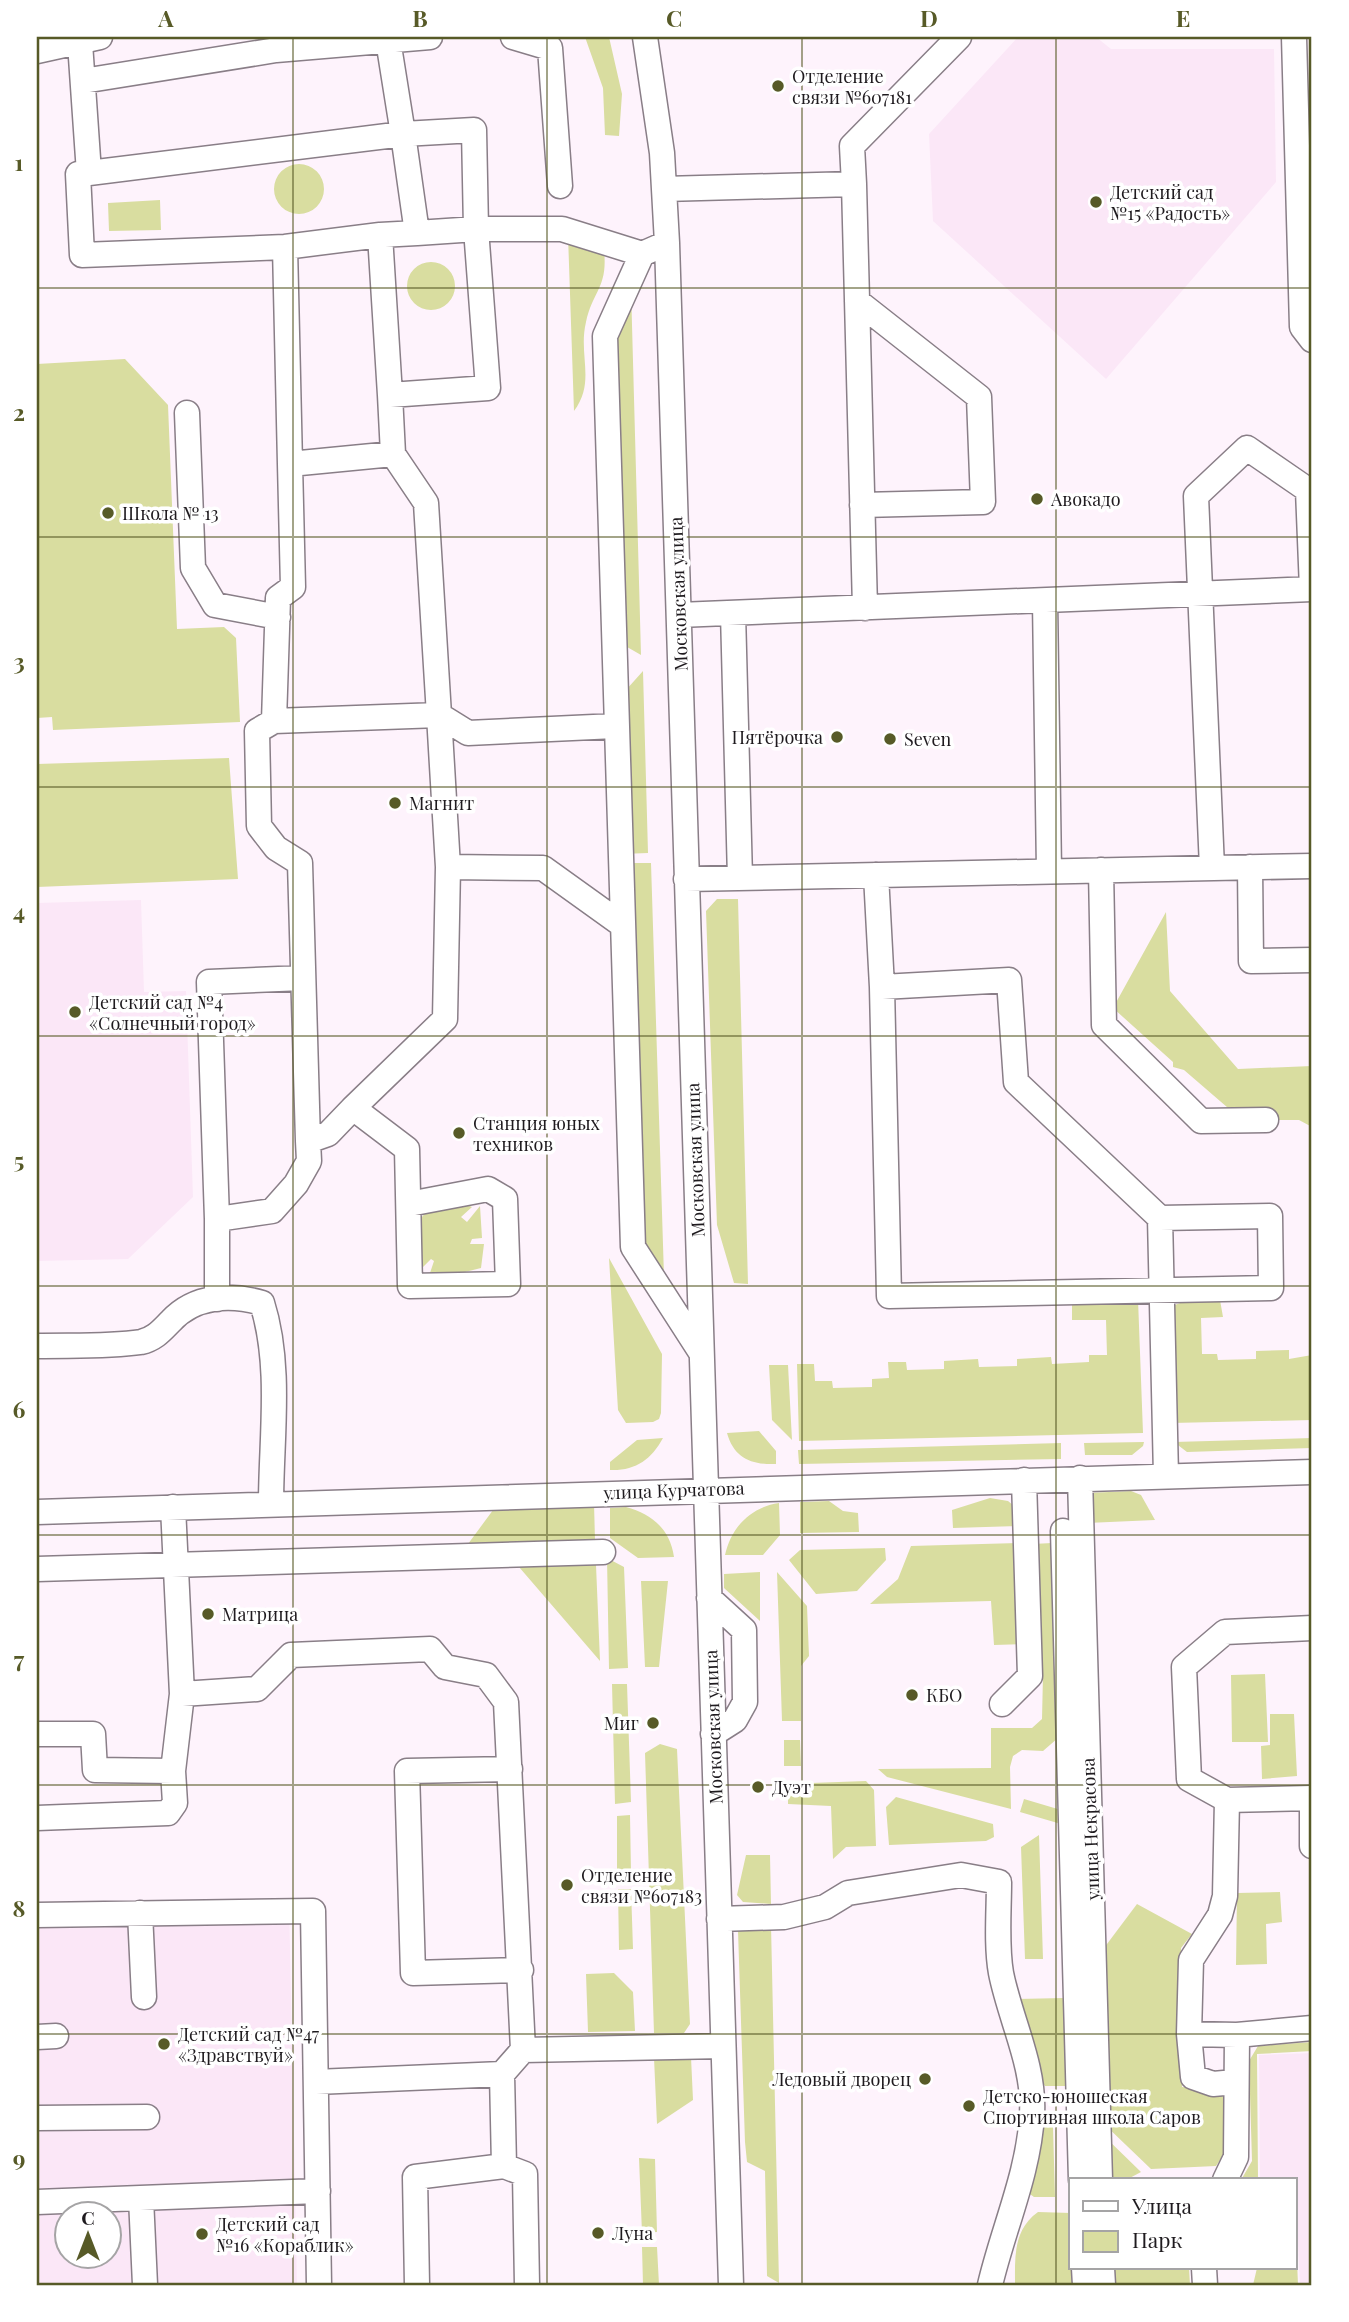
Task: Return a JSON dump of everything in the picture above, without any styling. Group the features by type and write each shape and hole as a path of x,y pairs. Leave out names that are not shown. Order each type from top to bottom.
{"street":[{"path":"83,81 275,50 430,37"},
{"path":"513,37 550,48 560,186"},
{"name":"Московская улица","path":"645,37 651,65 667,243 731,2285"},
{"path":"865,608 852,146 959,37"},
{"path":"1294,37 1302,327 1312,340"},
{"path":"37,51 90,40 83,81 89,173"},
{"path":"388,40 417,233"},
{"path":"390,395 488,388 476,229 474,130 402,134 78,174 82,254 285,247 380,235 476,229 562,229 642,254 667,243"},
{"path":"664,189 854,184"},
{"path":"308,1141 328,1134 445,1019 448,867 426,503 393,454 380,235"},
{"path":"274,721 278,598 293,587 285,247"},
{"path":"642,254 605,336 633,1247 701,1352"},
{"path":"857,301 979,397 983,502 862,505"},
{"path":"187,413 193,568 215,605 278,617"},
{"path":"679,615 1045,601 1200,593 1312,589 1308,490 1247,448 1196,496 1200,593 1212,868"},
{"path":"290,464 393,454"},
{"path":"1045,601 1049,871"},
{"path":"733,613 740,878"},
{"path":"217,1219 272,1211 296,1184 309,1161 300,863 276,848 259,826 257,732 274,721 439,715 468,733 615,726"},
{"path":"686,879 1312,866"},
{"path":"448,867 543,868 621,924"},
{"path":"1250,867 1251,961 1312,960"},
{"path":"1101,870 1104,1025 1201,1121 1266,1120"},
{"path":"876,875 882,987 888,1296 1271,1288 1269,1216 1160,1218 1016,1082 1009,980 882,987"},
{"path":"217,1299 209,982 303,978"},
{"path":"353,1108 407,1149 410,1286 508,1284 505,1199 488,1189 409,1204"},
{"path":"1160,1218 1166,1476"},
{"path":"37,1346 143,1342 163,1332 183,1310 205,1300 241,1297 262,1303 270,1327 271,1504"},
{"name":"улица Курчатова","path":"37,1513 705,1489 1312,1472"},
{"name":"улица Некрасова","path":"1080,1478 1100,2178"},
{"path":"1002,1704 1030,1676 1024,1480"},
{"path":"37,1818 168,1813 175,1803 173,1771 182,1694 173,1507"},
{"name":"улица Некрасова","path":"1063,1531 1082,2178"},
{"path":"37,1569 603,1552"},
{"path":"709,1598 744,1630 745,1702 735,1720 713,1734"},
{"path":"1312,1628 1225,1632 1184,1668 1189,1779 1227,1800 1312,1798 1312,1846"},
{"path":"182,1694 257,1689 291,1655 430,1649 445,1667 486,1675 506,1702 523,2050 502,2074 504,2166"},
{"path":"37,1734 93,1734 95,1770 173,1771"},
{"path":"510,1769 407,1772 413,1973 521,1970"},
{"path":"1227,1800 1225,1896 1220,1915 1191,1960 1189,2034 1194,2077 1213,2084 1235,2082"},
{"path":"719,1919 784,1917 825,1907 848,1893 961,1875 999,1882 1001,1972 1023,2049 1032,2113 1015,2202 990,2285"},
{"path":"37,1915 313,1911 319,2285"},
{"path":"140,1913 144,1997"},
{"path":"1189,2034 1237,2035 1312,2028"},
{"path":"1226,2178 1236,2158 1237,2035"},
{"path":"523,2050 723,2046"},
{"path":"316,2082 502,2074"},
{"path":"37,2118 148,2116"},
{"path":"416,2285 415,2177 504,2166 526,2174 527,2285"},
{"path":"37,2202 318,2191"},
{"path":"141,2198 145,2285"}],"shaded area":[{"name":"Детский сад №15 «Радость»","path":"1018,37 1096,37 1111,49 1274,49 1276,182 1106,379 933,221 929,134"},
{"path":"141,900 144,992 186,991 193,1197 128,1259 37,1261 37,903"},
{"name":"Детский сад №47 «Здравствуй»","path":"289,1901 297,2285 37,2285 37,1907"},
{"path":"1312,2053 1312,2285 1300,2285 1296,2178 1260,2178 1259,2055"}],"green space":[{"path":"585,37 609,37 622,94 619,136 605,135 603,88"},
{"path":"299,164 316,172 324,189 316,206 299,214 282,206 274,189 282,172"},
{"path":"160,200 161,230 109,231 108,203"},
{"path":"568,235 604,250 605,263 602,281 586,322 584,390 574,411"},
{"path":"431,262 440,263 448,269 454,277 454,295 448,303 440,309 431,310 422,309 414,303 408,295 407,286 408,277 414,269 422,263"},
{"path":"631,288 641,655 615,640 606,336"},
{"name":"Школа № 13","path":"125,359 168,405 177,629 224,627 236,638 240,722 53,730 52,717 37,718 37,364"},
{"path":"643,671 648,853 622,854 617,700"},
{"path":"229,758 238,879 37,887 37,764"},
{"path":"624,863 651,863 664,1276 638,1236"},
{"path":"717,899 738,899 748,1284 734,1283 717,1225 706,911"},
{"path":"1166,912 1170,991 1238,1069 1312,1066 1312,1127 1299,1120 1242,1120 1184,1070 1173,1067 1173,1062 1113,1008"},
{"path":"467,1205 472,1207 461,1217 467,1222 480,1206 482,1238 472,1239 470,1244 484,1244 481,1268 457,1274 430,1273 434,1261 431,1259 420,1270 413,1228 426,1212"},
{"path":"609,1258 662,1354 661,1413 659,1419 653,1422 626,1423 618,1410"},
{"path":"1072,1296 1138,1299 1143,1433 799,1441 797,1364 814,1364 815,1381 832,1381 833,1388 872,1387 872,1379 889,1378 888,1362 906,1362 907,1370 944,1369 944,1361 978,1359 979,1367 1017,1366 1017,1359 1051,1357 1052,1364 1089,1362 1089,1355 1107,1355 1106,1320 1072,1320"},
{"path":"1220,1300 1223,1317 1201,1318 1202,1354 1217,1354 1218,1360 1256,1359 1256,1351 1289,1350 1289,1359 1312,1355 1312,1420 1171,1423 1172,1306 1183,1302"},
{"path":"769,1365 788,1365 792,1440 772,1420"},
{"path":"759,1431 776,1451 776,1464 759,1463 745,1458 734,1449 727,1433"},
{"path":"663,1438 641,1463 627,1469 610,1470 610,1462 637,1440"},
{"path":"1312,1438 1312,1448 1187,1452 1174,1442"},
{"path":"1144,1442 1132,1455 1085,1455 1084,1443"},
{"path":"1061,1443 1061,1459 799,1464 798,1450"},
{"path":"1131,1491 1141,1495 1155,1520 1087,1523 1087,1493"},
{"path":"990,1498 1008,1501 1019,1510 1020,1526 953,1528 952,1510"},
{"path":"829,1501 843,1511 858,1513 859,1532 800,1533 800,1502"},
{"path":"594,1503 595,1540 468,1544 496,1506"},
{"path":"779,1503 780,1535 763,1555 725,1555 732,1536 743,1520 759,1509"},
{"path":"626,1507 644,1514 658,1524 668,1538 674,1557 638,1558 610,1538 610,1508"},
{"path":"1019,1543 1023,1644 994,1645 991,1601 870,1604 898,1579 911,1546"},
{"path":"1052,1543 1058,1738 1043,1751 1022,1750 1013,1756 1010,1767 1011,1809 887,1777 878,1769 991,1768 991,1728 1032,1728 1042,1719 1043,1675 1035,1669 1033,1544"},
{"path":"885,1548 886,1560 857,1591 816,1594 789,1560 800,1550"},
{"path":"607,1558 624,1567 628,1668 609,1669"},
{"path":"596,1565 600,1661 519,1567"},
{"path":"760,1572 760,1621 724,1588 724,1574"},
{"path":"777,1572 807,1606 809,1656 801,1666 801,1721 782,1721"},
{"path":"641,1581 668,1581 659,1667 645,1667"},
{"path":"1265,1674 1268,1742 1232,1742 1231,1675"},
{"path":"612,1684 627,1684 631,1802 615,1804"},
{"path":"1270,1714 1294,1714 1297,1776 1262,1779 1261,1746 1270,1745"},
{"path":"784,1740 800,1740 801,1766 784,1766"},
{"path":"660,1744 677,1749 690,2024 684,2033 654,2033 645,1753"},
{"path":"866,1781 874,1790 876,1846 846,1847 833,1859 831,1806 788,1804 788,1794 811,1783"},
{"path":"896,1797 993,1824 994,1837 986,1841 889,1845 886,1807"},
{"path":"1024,1799 1061,1810 1061,1824 1020,1812"},
{"path":"630,1815 631,1873 617,1874 617,1816"},
{"path":"1039,1835 1043,1959 1025,1959 1021,1847"},
{"path":"746,1855 770,1855 771,1904 743,1902 737,1895"},
{"path":"618,1889 631,1889 633,1949 619,1950"},
{"path":"1280,1892 1282,1922 1266,1924 1267,1964 1236,1965 1237,1893"},
{"path":"1137,1904 1192,1934 1181,1948 1182,2087 1219,2090 1223,2097 1224,2154 1216,2166 1151,2169 1102,2122 1098,1956"},
{"path":"747,1924 771,1925 779,2283 767,2276 765,2171 747,2162 745,2142 738,1931"},
{"path":"614,1973 633,1992 635,2031 588,2032 586,1974"},
{"path":"1064,1998 1068,2086 1045,2086 1038,2076 1017,1999"},
{"path":"1312,2042 1312,2051 1257,2054 1258,2178 1242,2178 1252,2161 1249,2061 1258,2046"},
{"path":"691,2057 693,2100 657,2124 654,2058"},
{"path":"1041,2127 1053,2127 1055,2197 1034,2197 1027,2192"},
{"path":"1102,2134 1141,2172 1130,2178 1104,2178"},
{"path":"639,2158 655,2159 657,2232 642,2233"},
{"path":"1038,2212 1069,2213 1069,2270 1074,2270 1074,2285 1015,2285 1017,2245 1030,2219"},
{"path":"1296,2234 1298,2285 1253,2285 1257,2270 1296,2270"},
{"path":"642,2247 657,2247 659,2285 643,2285"},
{"path":"1107,2270 1189,2270 1190,2285 1108,2285"}],"place":[{"name":"Отделение связи №607181","path":"778,86"},
{"name":"Детский сад №15 «Радость»","path":"1096,202"},
{"name":"Авокадо","path":"1037,499"},
{"name":"Школа № 13","path":"108,513"},
{"name":"Пятёрочка","path":"837,737"},
{"name":"Seven","path":"890,739"},
{"name":"Магнит","path":"395,803"},
{"name":"Детский сад №4 «Солнечный город»","path":"75,1012"},
{"name":"Станция юных техников","path":"459,1133"},
{"name":"Матрица","path":"208,1614"},
{"name":"КБО","path":"912,1695"},
{"name":"Миг","path":"653,1723"},
{"name":"Дуэт","path":"758,1787"},
{"name":"Отделение связи №607183","path":"567,1885"},
{"name":"Детский сад №47 «Здравствуй»","path":"164,2044"},
{"name":"Ледовый дворец","path":"925,2079"},
{"name":"Детско-юношеская Спортивная школа Саров","path":"969,2106"},
{"name":"Луна","path":"598,2233"},
{"name":"Детский сад №16 «Кораблик»","path":"202,2234"}]}
